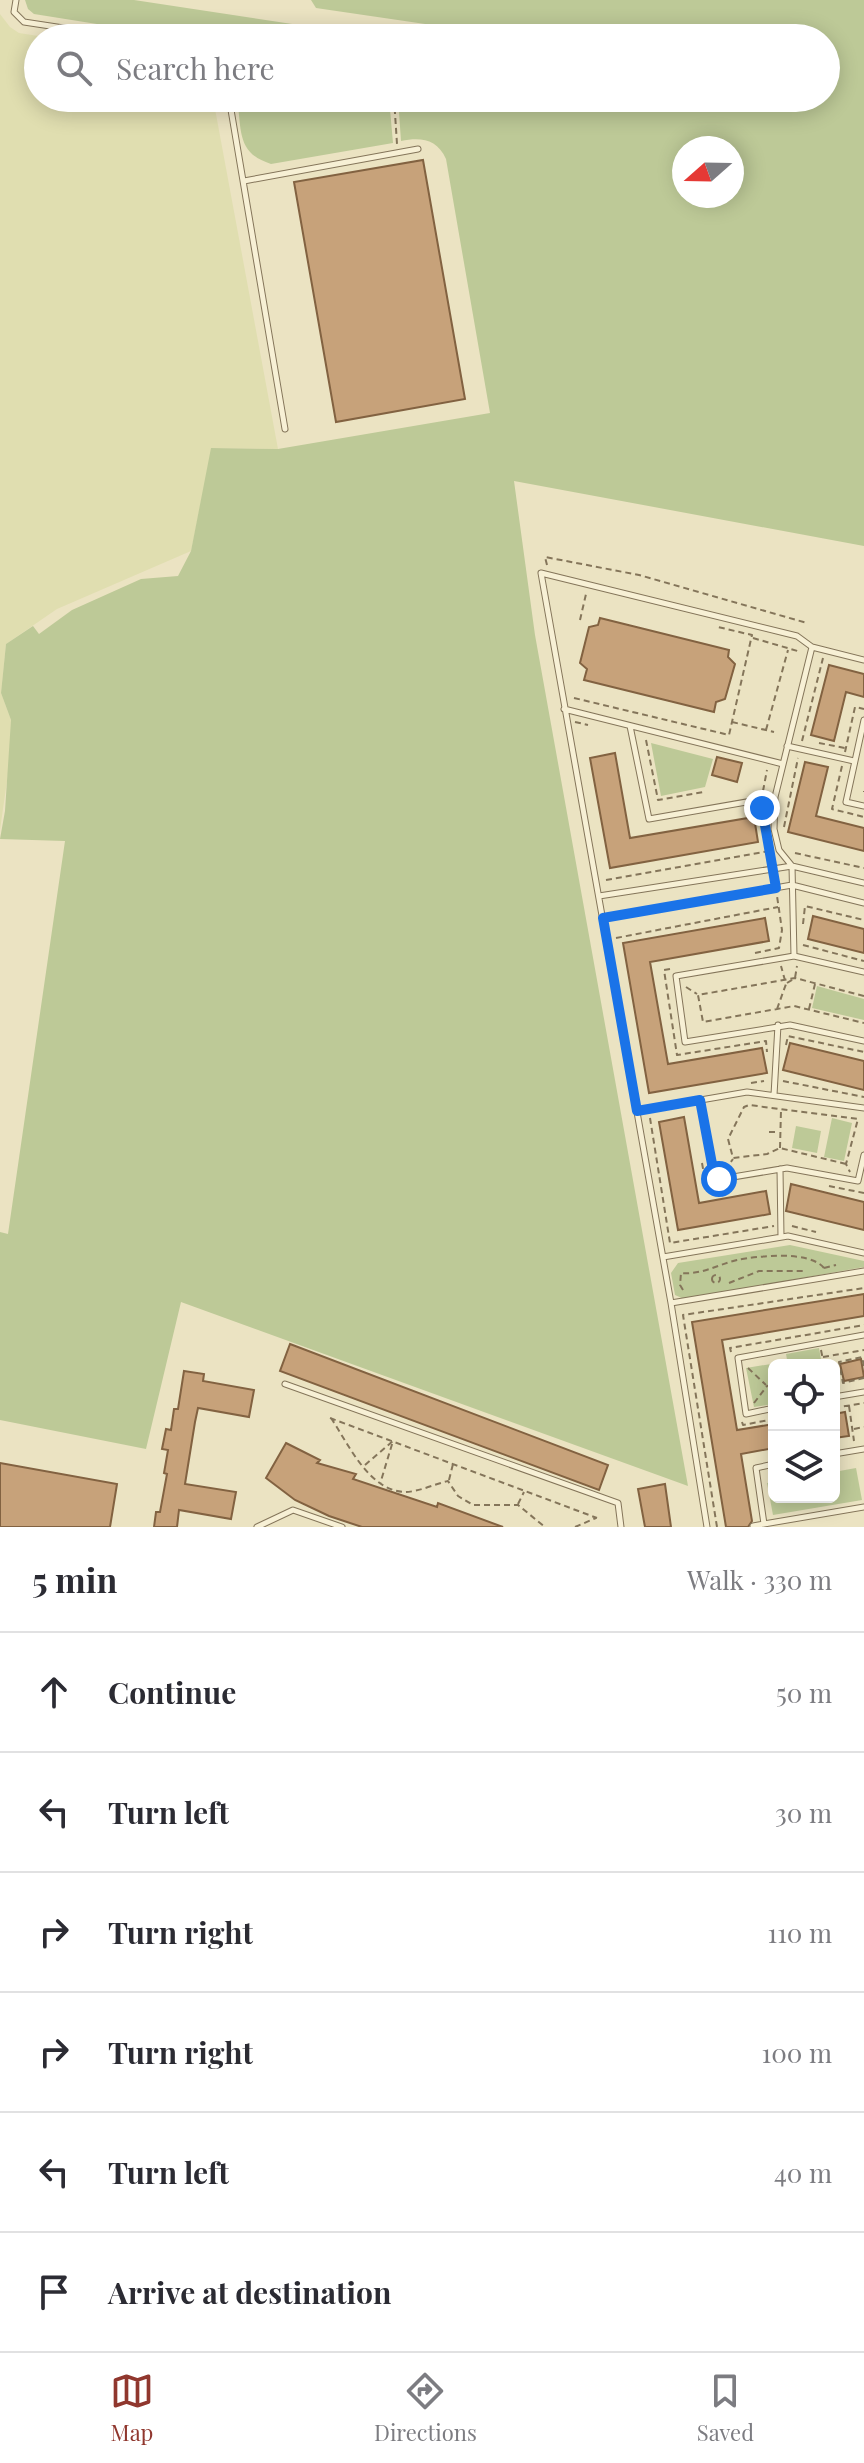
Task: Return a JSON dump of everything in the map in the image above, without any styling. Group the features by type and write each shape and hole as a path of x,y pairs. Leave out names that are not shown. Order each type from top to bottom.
{"lane":[{"path":"16,0 14,12 24,22 37,24"},
{"path":"232,112 285,429"},
{"path":"244,181 418,149"},
{"path":"707,1527 568,710 541,573 797,636 812,647 864,660"},
{"path":"796,956 792,866 779,850 774,829 775,797 812,647"},
{"path":"568,710 783,764"},
{"path":"864,720 846,802 864,806"},
{"path":"630,725 649,819 775,797"},
{"path":"787,746 854,761"},
{"path":"599,896 792,866 864,883"},
{"path":"603,918 792,885 864,903"},
{"path":"864,972 796,956 676,976 685,1042 778,1025 800,1025 864,1041"},
{"path":"774,1095 778,1025"},
{"path":"637,1111 747,1092 864,1108"},
{"path":"700,1100 715,1180 780,1169 858,1181 864,1155"},
{"path":"780,1169 781,1237"},
{"path":"663,1257 788,1236 864,1253"},
{"path":"671,1303 864,1271"},
{"path":"768,1409 746,1414 738,1358 864,1335"},
{"path":"285,1384 618,1503 621,1527"},
{"path":"840,1396 864,1392"},
{"path":"840,1453 864,1449"},
{"path":"764,1524 756,1468 768,1465"},
{"path":"753,1526 864,1507"},
{"path":"257,1527 293,1510 342,1527"}],"path":[{"path":"395,112 398,153"},
{"path":"549,575 545,557 639,575 807,623"},
{"path":"598,727 574,722 568,710 569,697 729,735 752,635 707,624"},
{"path":"766,730 789,648"},
{"path":"732,722 774,732"},
{"path":"632,735 646,738 658,800 704,792"},
{"path":"817,743 846,749"},
{"path":"765,823 761,799 767,768"},
{"path":"608,895 605,881 779,850 864,868"},
{"path":"770,851 773,869"},
{"path":"750,954 779,948 782,930 776,888"},
{"path":"802,932 805,906 864,920"},
{"path":"616,936 778,907"},
{"path":"801,945 864,961"},
{"path":"795,978 796,956"},
{"path":"777,1010 785,982 780,957"},
{"path":"678,967 664,970 677,1055 766,1041 767,1054"},
{"path":"698,995 795,978 864,996"},
{"path":"677,980 698,995 703,1022 794,1006 864,1023"},
{"path":"809,1010 815,983"},
{"path":"785,1051 788,1036 864,1052"},
{"path":"738,1085 770,1080"},
{"path":"780,1080 864,1097"},
{"path":"858,1119 846,1164 780,1148 767,1154 733,1158 728,1139 744,1107 749,1105 858,1119 864,1120"},
{"path":"780,1148 781,1109"},
{"path":"648,1118 670,1243 781,1224 824,1234"},
{"path":"769,1132 781,1132"},
{"path":"702,1164 707,1191 720,1189"},
{"path":"821,1184 864,1193"},
{"path":"684,1293 680,1285 681,1273 700,1272 736,1261 779,1256 815,1260 823,1270 836,1265"},
{"path":"720,1289 741,1276 759,1271 806,1272"},
{"path":"731,1352 730,1348 864,1325"},
{"path":"820,1343 823,1357 864,1350"},
{"path":"850,1352 851,1360"},
{"path":"864,1366 862,1357 839,1362 843,1383 864,1378"},
{"path":"768,1386 742,1420 743,1425 768,1420"},
{"path":"840,1407 864,1403"},
{"path":"849,1406 854,1445"},
{"path":"448,1481 405,1492 380,1485 330,1418 597,1518 575,1527"},
{"path":"852,1429 864,1427"},
{"path":"363,1466 393,1441"},
{"path":"380,1485 393,1441"},
{"path":"448,1481 453,1464"},
{"path":"448,1481 458,1496 473,1505 518,1505 545,1527"},
{"path":"518,1505 524,1490"}],"shaded area":[{"path":"0,14 10,27 24,34 24,112 216,112 278,449 212,448 191,551 57,609 6,644 1,693 11,720 10,760 0,830"}],"green space":[{"path":"25,0 134,0 293,24 97,24 34,14"},
{"path":"311,0 864,0 864,546 514,481 535,635 688,1486 181,1302 146,1449 0,1420 0,1232 8,1234 65,841 0,839 5,811 11,720 1,693 6,644 33,626 39,634 72,610 141,579 178,576 191,551 211,448 278,449 490,413 446,159 438,147 428,141 401,141 399,112 840,112 840,24 425,24 316,8"},
{"path":"239,112 390,112 393,143 271,164 252,154 246,147"},
{"path":"651,743 713,759 705,787 661,796"},
{"path":"817,986 864,999 864,1020 812,1008"},
{"path":"832,1118 852,1123 844,1161 824,1157"},
{"path":"796,1126 821,1131 817,1153 792,1148"},
{"path":"790,1245 864,1261 864,1267 684,1299 675,1295 671,1273 678,1263"},
{"path":"819,1348 821,1359 787,1359 786,1354"},
{"path":"768,1364 768,1405 754,1407 746,1368"},
{"path":"856,1468 862,1500 773,1515 771,1503 840,1503 840,1471"}],"building":[{"path":"423,160 465,399 336,422 294,182"},
{"path":"600,618 729,650 728,657 735,664 725,699 716,702 714,712 584,680 587,669 580,663 589,627 598,625"},
{"path":"829,665 864,674 864,697 846,692 834,741 811,735"},
{"path":"615,753 630,838 754,817 758,842 610,868 590,758"},
{"path":"717,757 742,763 737,782 712,775"},
{"path":"805,762 828,767 816,816 864,828 864,851 788,832"},
{"path":"813,916 864,929 864,953 808,939"},
{"path":"765,918 769,941 650,962 668,1064 762,1048 767,1073 649,1093 623,943"},
{"path":"790,1043 864,1061 864,1090 783,1070"},
{"path":"684,1117 699,1203 766,1191 770,1214 678,1230 659,1122"},
{"path":"791,1184 864,1202 864,1230 786,1211"},
{"path":"864,1294 864,1316 722,1340 737,1430 768,1425 768,1449 741,1454 752,1521 748,1527 726,1527 692,1322"},
{"path":"290,1344 608,1465 599,1490 280,1371"},
{"path":"861,1359 864,1377 844,1381 840,1364"},
{"path":"184,1371 204,1374 203,1381 254,1390 249,1417 198,1408 195,1422 185,1484 236,1492 231,1519 179,1510 177,1527 154,1527 167,1474 164,1473 168,1450 162,1449 166,1429 171,1430 174,1409 178,1409"},
{"path":"845,1412 849,1436 840,1437 840,1413"},
{"path":"286,1443 320,1460 317,1463 356,1474 353,1479 437,1507 438,1503 503,1527 362,1527 329,1516 295,1500 266,1478"},
{"path":"0,1463 117,1484 110,1527 0,1527"},
{"path":"665,1484 671,1527 645,1527 638,1489"}],"route":[{"path":"719,1179 715,1180 700,1100 637,1111 603,918 776,888 762,808"}]}
